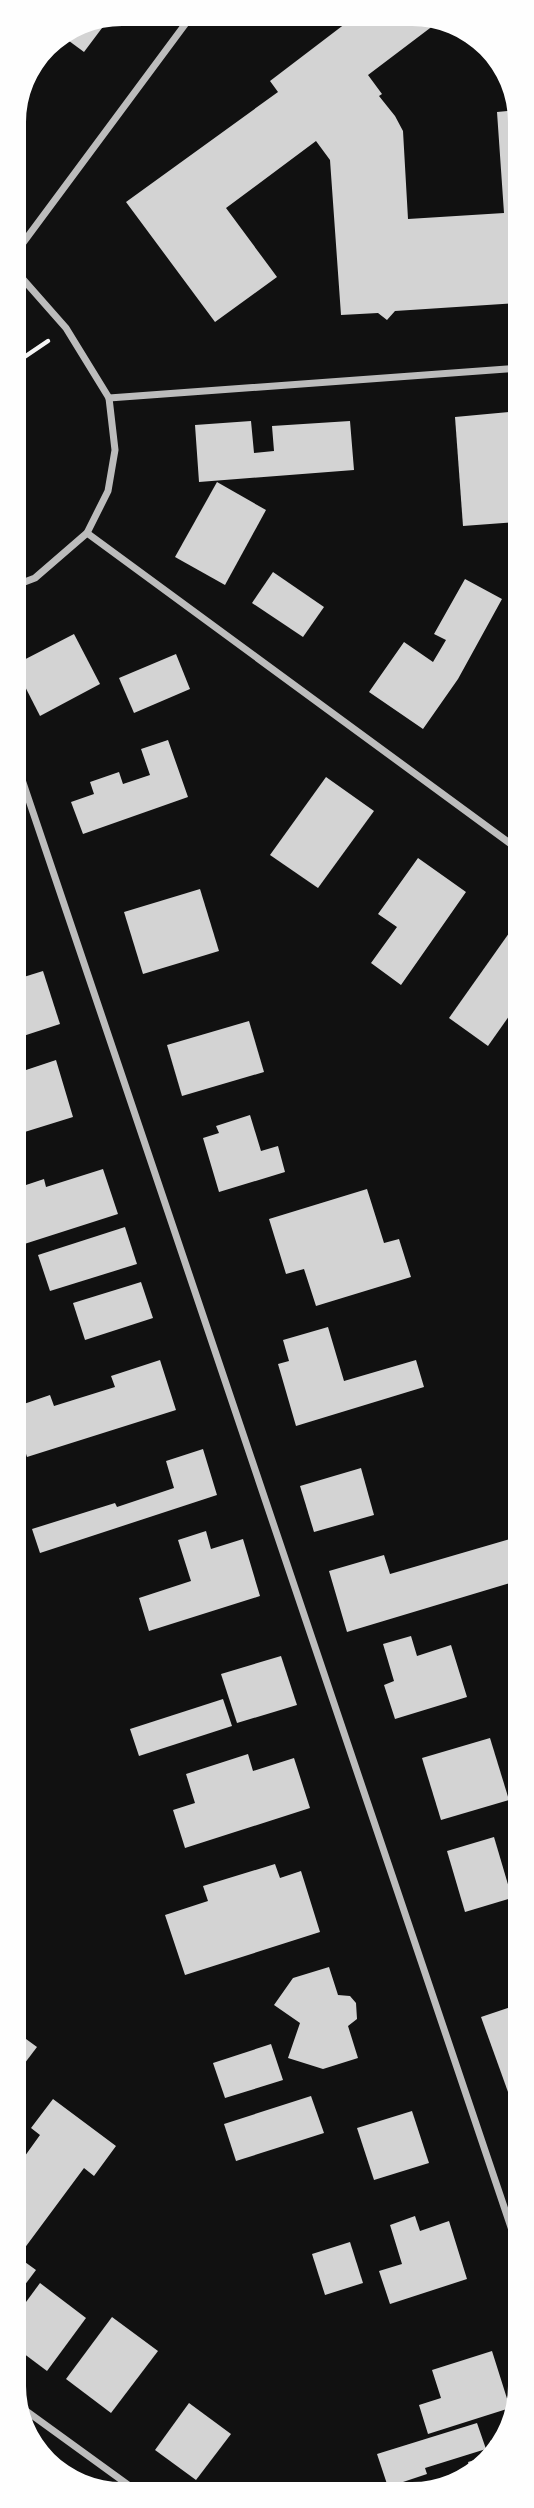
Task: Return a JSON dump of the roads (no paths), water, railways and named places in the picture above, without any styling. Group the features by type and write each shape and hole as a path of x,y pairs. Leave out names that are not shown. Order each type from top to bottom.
{"street":[{"path":"26,239 184,26"},
{"path":"26,283 66,328 108,398 115,450 108,491 87,533 35,578 26,581"},
{"path":"108,398 508,369"},
{"path":"87,533 508,842"},
{"path":"26,792 508,2219"},
{"path":"32,2415 124,2482"}]}
